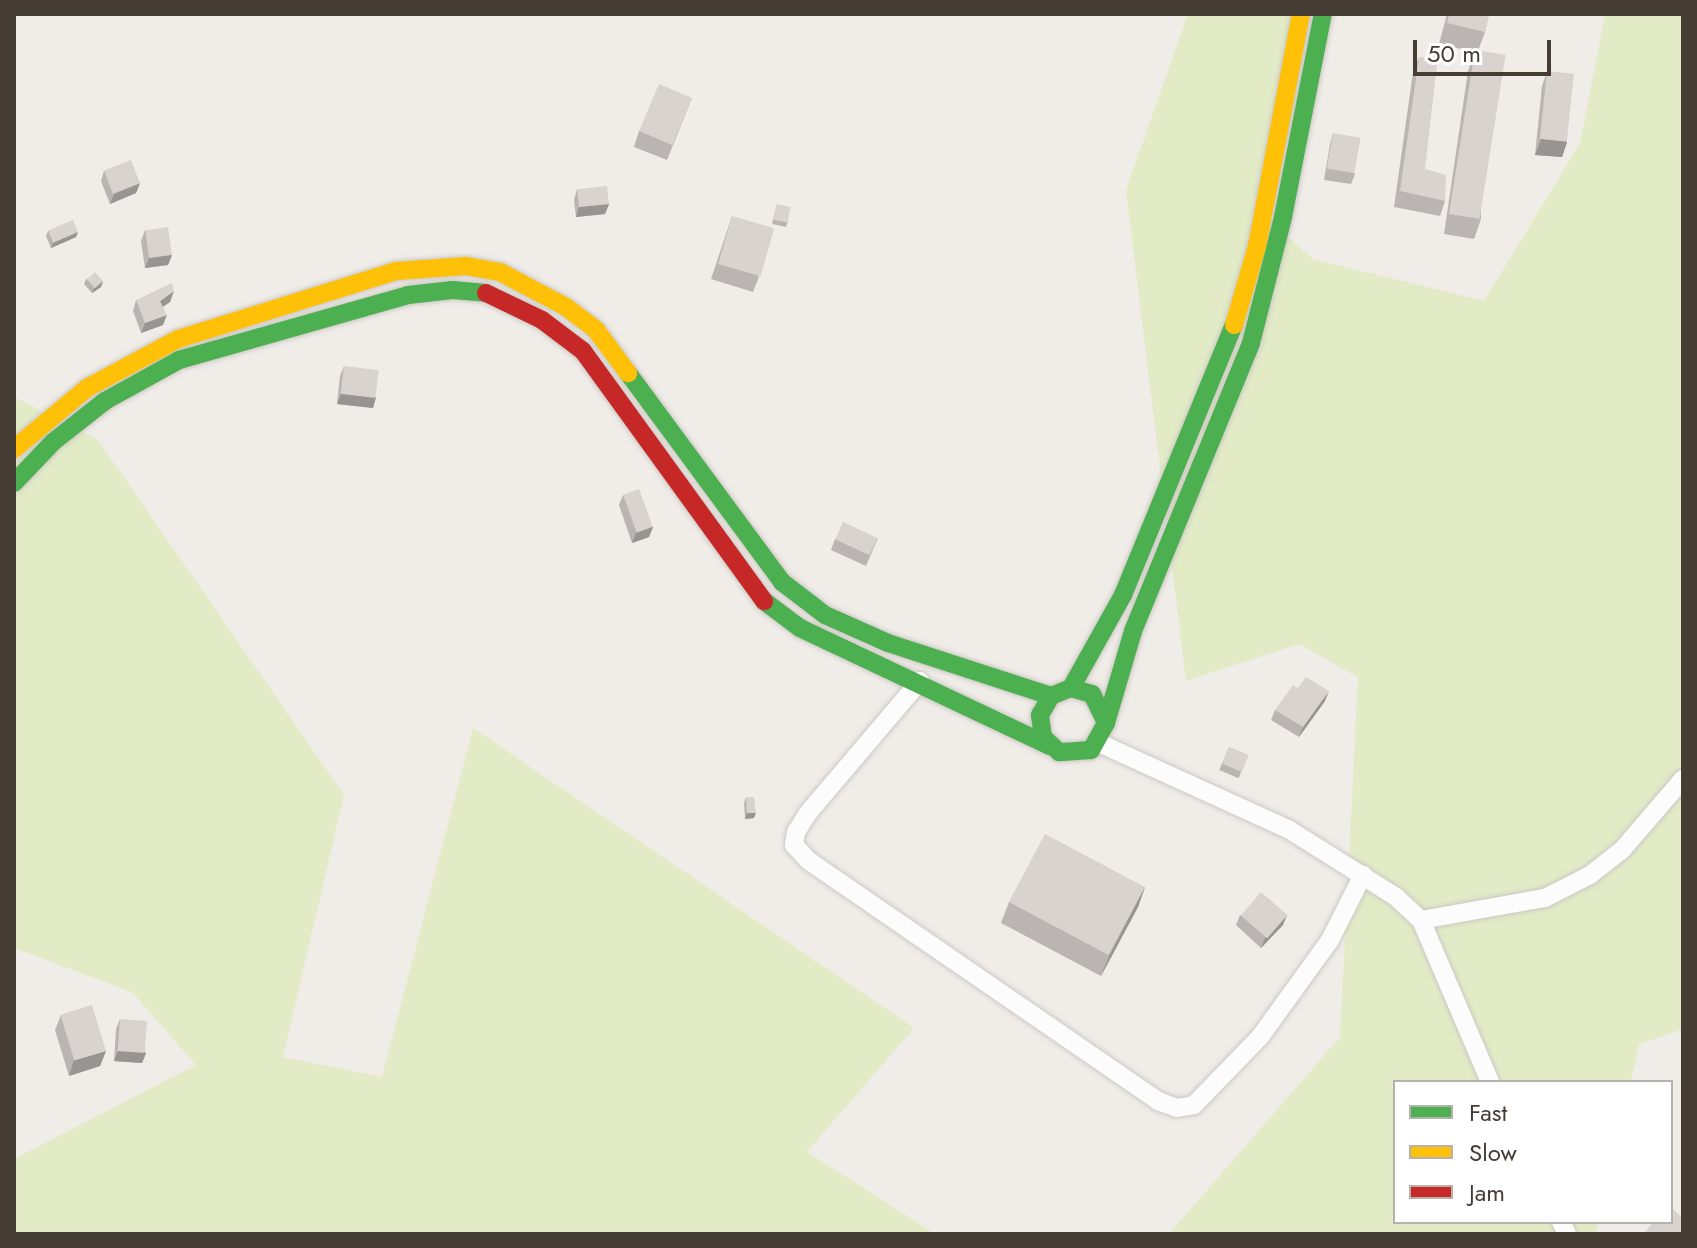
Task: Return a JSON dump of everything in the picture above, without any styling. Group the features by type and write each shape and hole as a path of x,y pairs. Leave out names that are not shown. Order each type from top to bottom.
{"street":[{"path":"1071,688 1123,595 1236,320 1257,246 1301,14"},
{"path":"1099,743 1133,631 1251,343 1280,231 1323,14"},
{"path":"14,449 87,388 178,339 396,271 466,266 500,272 566,307 596,330 782,582 825,615 888,643 1051,696"},
{"path":"14,483 53,442 105,401 179,360 408,295 453,290 492,294 542,320 583,351 759,597 800,628 920,681 1069,755 1099,743 1288,829 1363,875 1421,920 1489,1080"},
{"path":"920,681 808,813 796,832 794,845 809,861 1158,1101 1177,1108 1194,1105 1260,1037 1330,940 1363,875"},
{"path":"1050,746 1040,715 1051,696 1071,688 1092,694 1106,723"},
{"path":"1421,920 1545,898 1590,875 1622,850 1683,779"}],"green space":[{"path":"1188,14 1301,14 1261,214 1313,259 1484,301 1580,143 1605,14 1683,14 1683,1029 1639,1044 1631,1080 1393,1080 1393,1224 1599,1224 1594,1234 1169,1234 1340,1037 1358,677 1299,644 1186,681 1126,190"},
{"path":"14,397 98,440 344,795 283,1057 382,1077 473,728 914,1028 807,1152 935,1234 14,1234 14,1159 196,1065 132,992 14,948"}],"building":[{"path":"1449,14 1489,14 1485,32 1447,23"},
{"path":"1475,50 1506,55 1480,219 1449,214"},
{"path":"1438,56 1425,169 1446,175 1445,201 1400,191 1419,57"},
{"path":"1547,71 1574,74 1567,141 1540,139"},
{"path":"659,84 692,98 672,145 639,131"},
{"path":"1333,133 1361,138 1354,173 1327,168"},
{"path":"131,160 140,183 113,194 104,170"},
{"path":"607,186 609,204 579,207 577,189"},
{"path":"777,204 791,207 787,223 774,220"},
{"path":"732,216 774,228 761,276 718,264"},
{"path":"73,220 78,232 53,243 48,231"},
{"path":"168,227 172,255 149,258 145,230"},
{"path":"95,272 103,281 95,288 87,279"},
{"path":"172,283 174,291 160,301 167,315 145,323 136,300"},
{"path":"344,366 379,370 375,398 341,394"},
{"path":"639,489 653,527 637,532 623,495"},
{"path":"843,522 877,538 869,555 835,539"},
{"path":"1306,677 1329,691 1303,727 1275,710 1293,685 1298,688"},
{"path":"1229,747 1248,755 1241,772 1222,764"},
{"path":"746,797 754,797 756,813 747,813"},
{"path":"1045,834 1145,887 1109,955 1009,902"},
{"path":"1261,892 1287,915 1267,938 1241,915"},
{"path":"92,1005 106,1051 74,1061 60,1015"},
{"path":"120,1019 147,1021 145,1053 118,1051"},
{"path":"1673,1210 1683,1218 1683,1234 1644,1234 1652,1224 1673,1224"}],"traffic: fast":[{"path":"1106,723 1133,631 1251,343 1283,217 1323,14"},
{"path":"14,483 53,442 105,401 179,360 408,295 453,290 486,293"},
{"path":"1071,688 1123,595 1234,325"},
{"path":"628,373 782,582 825,615 888,643 1051,696 1071,688 1092,694 1106,723 1091,750 1059,752 1043,737 1040,715 1051,696"},
{"path":"764,601 800,628 1050,746"}],"traffic: slow":[{"path":"1234,325 1257,246 1301,14"},
{"path":"14,449 87,388 178,339 396,271 466,266 500,272 566,307 596,330 628,373"}],"traffic: jam":[{"path":"486,293 542,320 583,351 764,601"}]}
